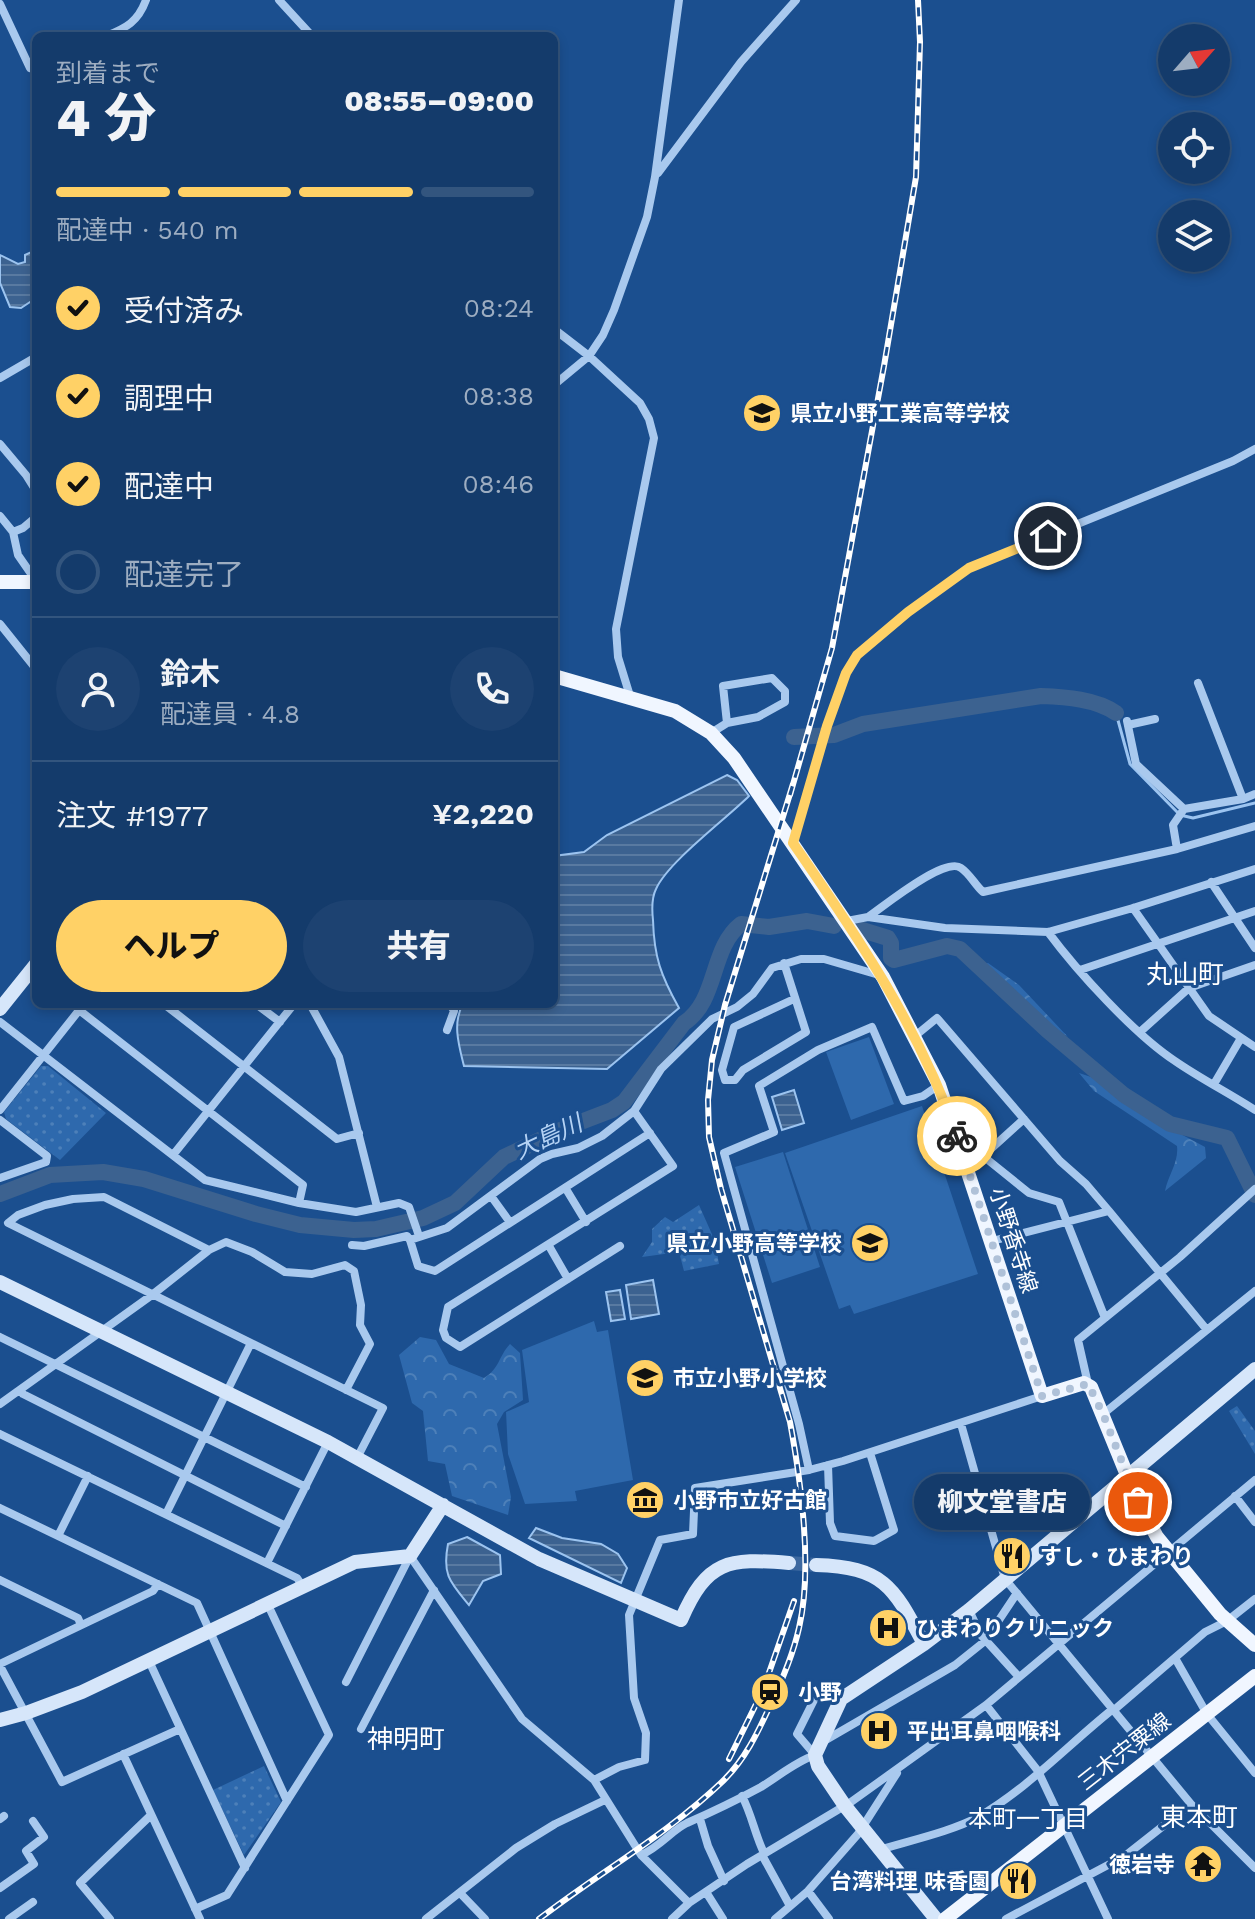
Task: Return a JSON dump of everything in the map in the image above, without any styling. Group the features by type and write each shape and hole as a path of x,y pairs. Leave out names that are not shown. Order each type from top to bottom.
{"main road":[{"path":"0,582 32,582"},
{"name":"小野香寺線","path":"558,677 675,711 711,733 734,758 847,921 883,977 939,1085 1042,1396"},
{"path":"1042,1396 1088,1384 1157,1537 1227,1621 1255,1645"},
{"name":"三木宍粟線","path":"945,1919 1255,1676"}],"street":[{"path":"116,32 130,26 141,13 146,0"},
{"path":"279,0 308,32"},
{"path":"558,382 589,356 614,310 647,217 679,0"},
{"path":"655,177 741,62 796,0"},
{"path":"0,4 32,67"},
{"path":"558,332 640,403 649,419 654,438 616,629 618,657 630,696"},
{"path":"0,378 32,359"},
{"path":"0,444 32,486"},
{"path":"793,843 827,726 846,673 857,655 908,612 969,568 1207,472 1255,449"},
{"path":"0,516 13,532 18,555 32,576"},
{"path":"13,532 32,520"},
{"path":"0,624 32,664"},
{"path":"711,733 727,723 758,717 785,702 785,691 772,678 723,686 727,723"},
{"path":"1198,683 1243,799"},
{"path":"1155,719 1127,723 1136,764 1182,812"},
{"path":"1177,849 1173,825 1182,812 1255,794"},
{"path":"868,917 922,879 950,865 961,867 983,892 1177,849 1255,826"},
{"path":"847,921 868,917 945,928 1048,932 1255,869"},
{"path":"1211,882 1255,948"},
{"path":"1133,908 1209,1016 1255,1047"},
{"path":"1080,970 1255,911"},
{"path":"1048,932 1140,1032 1173,1060 1255,1110"},
{"path":"410,1240 447,1228 540,1159 578,1148 602,1136 634,1111 661,1069 687,1043 712,1019 737,1007 753,994 772,968 801,959 824,959 883,977"},
{"path":"784,963 806,1032 743,1070 735,1080 725,1080 722,1070 734,1027 794,999"},
{"path":"1140,1032 1189,988 1255,965"},
{"path":"0,1009 32,969"},
{"path":"0,1110 81,1008"},
{"path":"83,1008 303,1185 299,1203"},
{"path":"169,1008 337,1139 359,1133"},
{"path":"261,1008 280,1022"},
{"path":"173,1155 291,1008"},
{"path":"312,1008 339,1057 377,1207"},
{"path":"447,1030 452,1008"},
{"path":"915,1036 937,1018 1060,1161 1086,1184 1207,1330"},
{"path":"0,1022 205,1180 299,1203 356,1212 399,1203 409,1207 419,1236"},
{"path":"809,1470 724,1153 774,1132 759,1086 818,1050 872,1027 904,1101 923,1096 939,1085"},
{"path":"1214,1084 1241,1038"},
{"path":"620,1246 460,1347 446,1338 443,1330 448,1307 673,1166 634,1111"},
{"path":"965,1162 983,1156 1024,1119"},
{"path":"0,1120 47,1156 46,1162 0,1178"},
{"path":"352,1245 364,1246 407,1236 418,1266 435,1271 650,1133"},
{"path":"983,1156 1029,1193 1059,1202 1105,1318"},
{"path":"566,1189 586,1222"},
{"path":"1088,1384 1078,1340 1255,1189"},
{"path":"491,1196 509,1221"},
{"path":"209,1250 104,1197 45,1205 18,1215 8,1223 383,1408 357,1458"},
{"path":"1246,1198 1255,1207"},
{"path":"992,1241 1109,1211"},
{"path":"1,1401 152,1295 209,1250 226,1242 252,1252 285,1272 312,1274 345,1265 354,1271 361,1305 360,1325 370,1344 346,1390"},
{"path":"549,1246 568,1279"},
{"path":"0,1282 328,1442 539,1559 681,1620 695,1591 706,1578 721,1568 739,1561 789,1563"},
{"path":"1103,1414 1255,1291"},
{"path":"0,1337 306,1487"},
{"path":"166,1514 251,1343"},
{"path":"936,1919 845,1806 818,1766 817,1749 841,1699 969,1610 1253,1374"},
{"path":"20,1390 286,1526"},
{"path":"594,1780 619,1767 645,1760 646,1733 634,1698 629,1615 660,1540 693,1534 695,1488 828,1465 1042,1396"},
{"path":"961,1424 1005,1579 1151,1758 1191,1804 1255,1868"},
{"path":"0,1434 297,1578 304,1588"},
{"path":"267,1563 328,1442"},
{"path":"828,1465 830,1523 835,1536 874,1541 894,1530 870,1453"},
{"path":"58,1536 88,1476"},
{"path":"672,1919 689,1903 763,1854 845,1806 986,1705 1255,1480"},
{"path":"1235,1496 1255,1522"},
{"path":"346,1682 410,1556 443,1505"},
{"path":"0,1508 197,1603 287,1801"},
{"path":"0,1720 82,1692 355,1562 410,1556"},
{"path":"410,1556 522,1719 594,1780 641,1855 689,1903"},
{"path":"816,1565 866,1571 879,1579 901,1602 924,1644"},
{"path":"0,1580 78,1618 81,1625"},
{"path":"158,1584 153,1591 0,1665 62,1782 180,1729"},
{"path":"361,1729 434,1590"},
{"path":"641,1855 657,1848 686,1823 700,1819 742,1796 955,1665 985,1641 1017,1593"},
{"path":"879,1850 966,1823 990,1808 1205,1632 1227,1621 1255,1599"},
{"path":"195,1909 227,1895 329,1735 268,1605"},
{"path":"969,1610 985,1641 1019,1677"},
{"path":"1175,1658 1207,1714 1255,1773"},
{"path":"149,1661 245,1868"},
{"path":"817,1749 797,1734 815,1698 830,1694 841,1699"},
{"path":"986,1705 1038,1771 1108,1919"},
{"path":"123,1754 200,1919"},
{"path":"775,1919 808,1891 862,1828 899,1769"},
{"path":"742,1796 750,1811 763,1854 790,1906"},
{"path":"426,1919 516,1848 555,1824 605,1800"},
{"path":"1006,1919 1125,1856 1191,1804"},
{"path":"110,1919 80,1883 151,1815"},
{"path":"700,1819 724,1881"},
{"path":"0,1888 34,1864 26,1851 44,1837 33,1821"},
{"path":"808,1891 829,1919"},
{"path":"706,1892 723,1919"},
{"path":"460,1893 485,1919"},
{"path":"9,1919 33,1902"}],"green space":[{"path":"988,963 1019,985 1068,1037 1041,1018 981,965"},
{"path":"869,1037 894,1104 851,1120 826,1052"},
{"path":"41,1066 48,1066 106,1113 60,1160 6,1119 4,1112"},
{"path":"1079,1073 1094,1078 1130,1107 1205,1147 1206,1158 1165,1191 1177,1146 1094,1091"},
{"path":"922,1106 978,1274 854,1314 850,1305 839,1309 785,1153"},
{"path":"783,1152 820,1267 772,1283 735,1167"},
{"path":"699,1205 715,1241 719,1264 684,1271 679,1252 642,1257 652,1242 652,1229 665,1217 673,1222"},
{"path":"594,1321 597,1332 608,1330 633,1480 575,1491 577,1501 525,1504 508,1454 506,1412 529,1402 522,1350"},
{"path":"420,1337 436,1340 449,1364 484,1378 510,1344 520,1353 523,1400 504,1412 497,1424 511,1497 508,1515 452,1496 445,1464 428,1461 423,1411 412,1403 399,1355"},
{"path":"1237,1406 1255,1431 1255,1454 1229,1411"},
{"path":"264,1766 281,1802 244,1855 213,1790"}],"shaded area":[{"path":"32,252 32,301 21,308 10,307 0,283 0,255 18,264 25,262 25,255"},
{"path":"727,775 737,780 749,796 672,866 656,889 653,916 657,956 679,1008 607,1069 464,1066 457,1027 461,1008 558,1008 558,855 584,852 607,835"},
{"path":"794,1090 804,1123 782,1130 772,1097"},
{"path":"653,1280 659,1314 631,1319 626,1285"},
{"path":"620,1290 625,1319 611,1321 606,1292"},
{"path":"536,1528 562,1538 601,1544 618,1554 627,1568 621,1583 529,1538"},
{"path":"467,1537 500,1555 501,1574 483,1581 469,1605 452,1584 446,1563 448,1544"}],"waterway":[{"path":"794,737 834,735 863,724 1041,696 1090,702 1116,713"},
{"path":"1116,713 1130,764 1180,815 1193,818 1255,803"},
{"name":"大島川","path":"0,1194 50,1175 103,1172 144,1179 300,1225 376,1229 423,1218 455,1203 504,1157 624,1102 703,1002 724,946 741,924 769,927 807,921 834,926"},
{"name":"大島川","path":"859,929 888,938 894,960 947,946 960,949 1048,1031 1124,1095 1170,1124 1227,1138 1255,1195"}],"tunnel":[{"path":"789,1563 816,1565"}],"railway":[{"path":"790,795 832,648 916,177 920,42 918,0"},
{"path":"539,1919 680,1818 724,1780 750,1746 764,1718 786,1669 799,1628 805,1553 790,1422 721,1189 709,1137 708,1100 712,1060 725,1005 793,784"},
{"path":"729,1759 763,1690 794,1601"}],"way so far":[{"path":"957,1136 1042,1396 1084,1383 1091,1387 1138,1502"}],"place":[{"name":"県立小野工業高等学校","path":"762,413"},
{"name":"県立小野高等学校","path":"870,1243"},
{"name":"市立小野小学校","path":"645,1378"},
{"name":"小野市立好古館","path":"645,1500"},
{"name":"柳文堂書店","path":"1138,1502"},
{"name":"すし・ひまわり","path":"1012,1556"},
{"name":"ひまわりクリニック","path":"888,1628"},
{"name":"小野","path":"770,1692"},
{"name":"平出耳鼻咽喉科","path":"879,1731"},
{"name":"徳岩寺","path":"1203,1864"},
{"name":"台湾料理 味香園","path":"1018,1881"}],"district":[{"name":"丸山町","path":"1185,974"},
{"name":"神明町","path":"406,1739"},
{"name":"東本町","path":"1199,1817"},
{"name":"本町一丁目","path":"1028,1819"}],"route":[{"path":"957,1136 939,1085 883,977 793,843 827,726 846,673 857,655 908,612 969,568 1048,536"}]}
